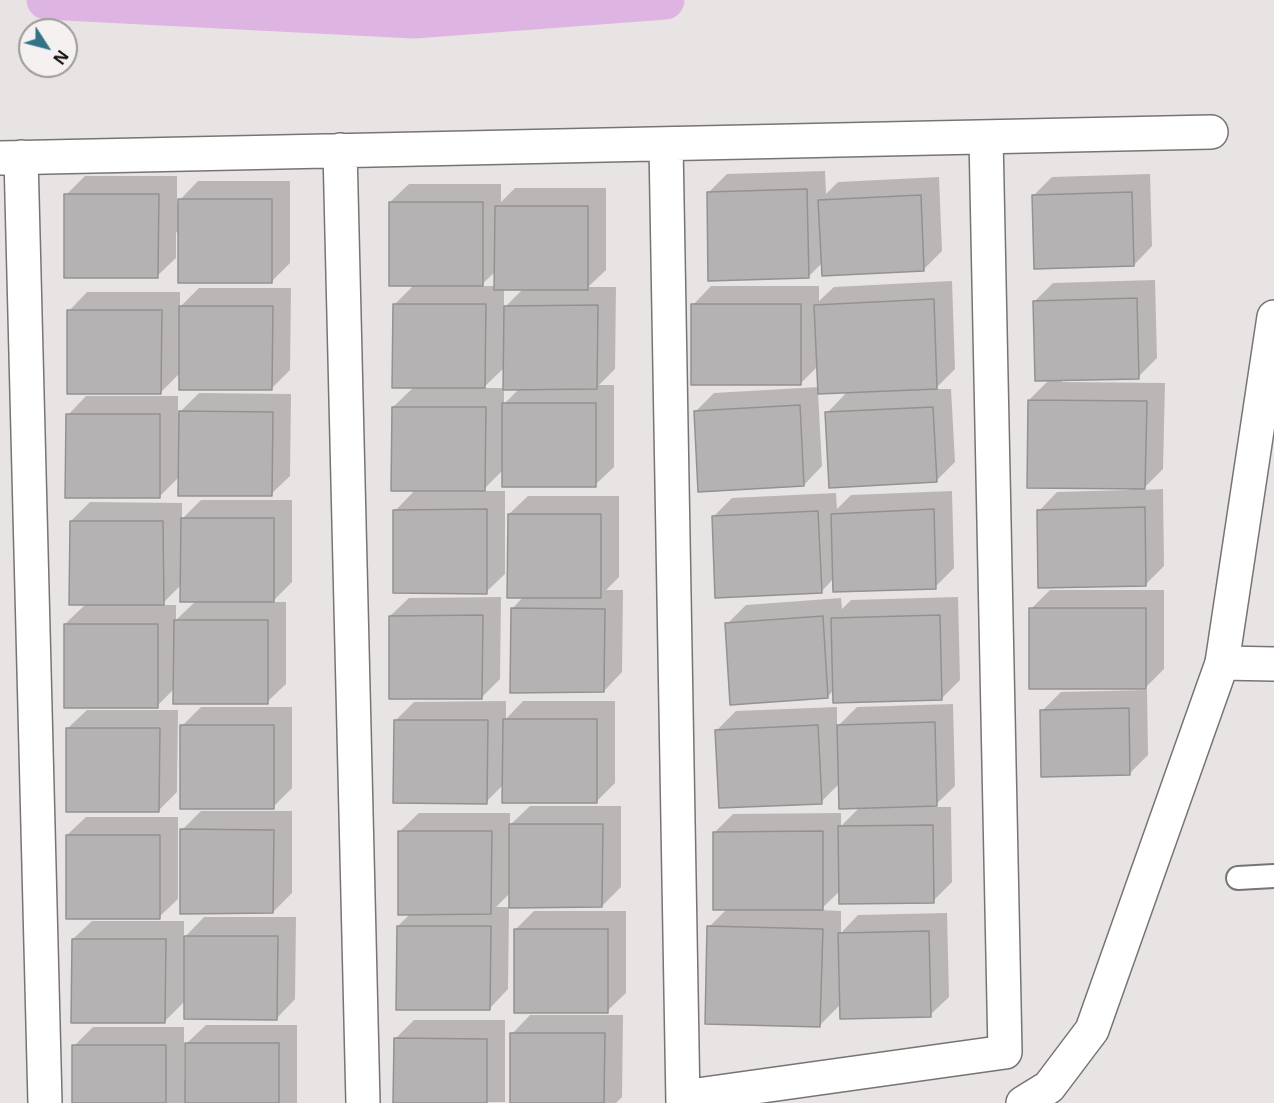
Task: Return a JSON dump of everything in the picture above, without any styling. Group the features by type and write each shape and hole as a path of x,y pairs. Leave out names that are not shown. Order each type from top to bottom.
{"street":[{"path":"45,1103 10,157 1211,132"},
{"path":"666,144 683,1100 1005,1052 986,137"},
{"path":"340,150 363,1103"},
{"path":"1044,1098 1092,1030 1222,663 1274,317"},
{"path":"1222,663 1274,664"}],"lane":[{"path":"1238,878 1274,876"}],"building":[{"path":"807,189 809,278 708,281 707,192"},
{"path":"1132,192 1134,266 1034,269 1032,195"},
{"path":"64,194 159,194 158,278 64,278"},
{"path":"921,195 924,271 822,276 818,200"},
{"path":"178,199 272,199 272,283 178,283"},
{"path":"389,202 483,202 483,286 389,286"},
{"path":"495,206 588,206 588,290 494,290"},
{"path":"1137,298 1139,379 1035,381 1033,301"},
{"path":"934,299 937,389 818,394 814,305"},
{"path":"393,304 486,304 485,388 392,388"},
{"path":"691,304 801,304 801,385 691,385"},
{"path":"598,305 597,389 503,390 504,306"},
{"path":"179,306 273,306 272,390 179,390"},
{"path":"67,310 162,310 161,394 67,394"},
{"path":"1028,400 1147,401 1145,489 1027,488"},
{"path":"502,403 596,403 596,487 502,487"},
{"path":"800,405 804,486 698,492 694,411"},
{"path":"392,407 486,407 485,491 391,491"},
{"path":"933,407 937,482 829,488 825,412"},
{"path":"179,411 273,412 272,496 178,496"},
{"path":"66,414 160,414 160,498 65,498"},
{"path":"1145,507 1146,586 1038,588 1037,510"},
{"path":"487,509 487,594 393,593 393,510"},
{"path":"934,509 936,589 833,592 831,514"},
{"path":"818,511 822,593 715,598 712,516"},
{"path":"508,514 601,514 601,598 507,598"},
{"path":"181,518 274,518 274,602 180,602"},
{"path":"70,521 163,521 164,605 69,605"},
{"path":"511,608 605,609 604,692 510,693"},
{"path":"1029,608 1146,608 1146,689 1029,689"},
{"path":"483,615 482,699 389,699 389,616"},
{"path":"940,615 942,700 833,703 831,618"},
{"path":"823,616 828,698 730,705 725,623"},
{"path":"174,620 268,620 268,704 173,704"},
{"path":"64,624 158,624 158,708 64,708"},
{"path":"1129,708 1130,775 1041,777 1040,710"},
{"path":"503,719 597,719 597,803 502,803"},
{"path":"394,720 488,720 487,804 393,803"},
{"path":"935,722 937,806 839,809 837,725"},
{"path":"180,725 274,725 274,809 180,809"},
{"path":"818,725 822,804 719,808 715,730"},
{"path":"66,728 160,728 159,812 66,812"},
{"path":"509,824 603,824 602,907 509,908"},
{"path":"933,825 934,903 839,904 838,826"},
{"path":"180,829 274,830 273,913 180,914"},
{"path":"398,831 492,831 491,914 398,915"},
{"path":"823,831 823,910 713,910 713,832"},
{"path":"66,835 160,835 160,919 66,919"},
{"path":"397,926 491,926 490,1010 396,1010"},
{"path":"707,926 823,929 820,1027 705,1024"},
{"path":"514,929 608,929 608,1013 514,1013"},
{"path":"929,931 931,1017 840,1019 838,933"},
{"path":"184,936 278,936 277,1020 184,1019"},
{"path":"72,939 166,939 165,1023 71,1023"},
{"path":"510,1033 605,1033 604,1103 510,1103"},
{"path":"394,1038 487,1039 487,1103 393,1103"},
{"path":"185,1043 279,1043 279,1103 185,1103"},
{"path":"72,1045 166,1045 166,1103 72,1103"}],"waterway":[{"path":"46,0 414,19 665,0"}]}
